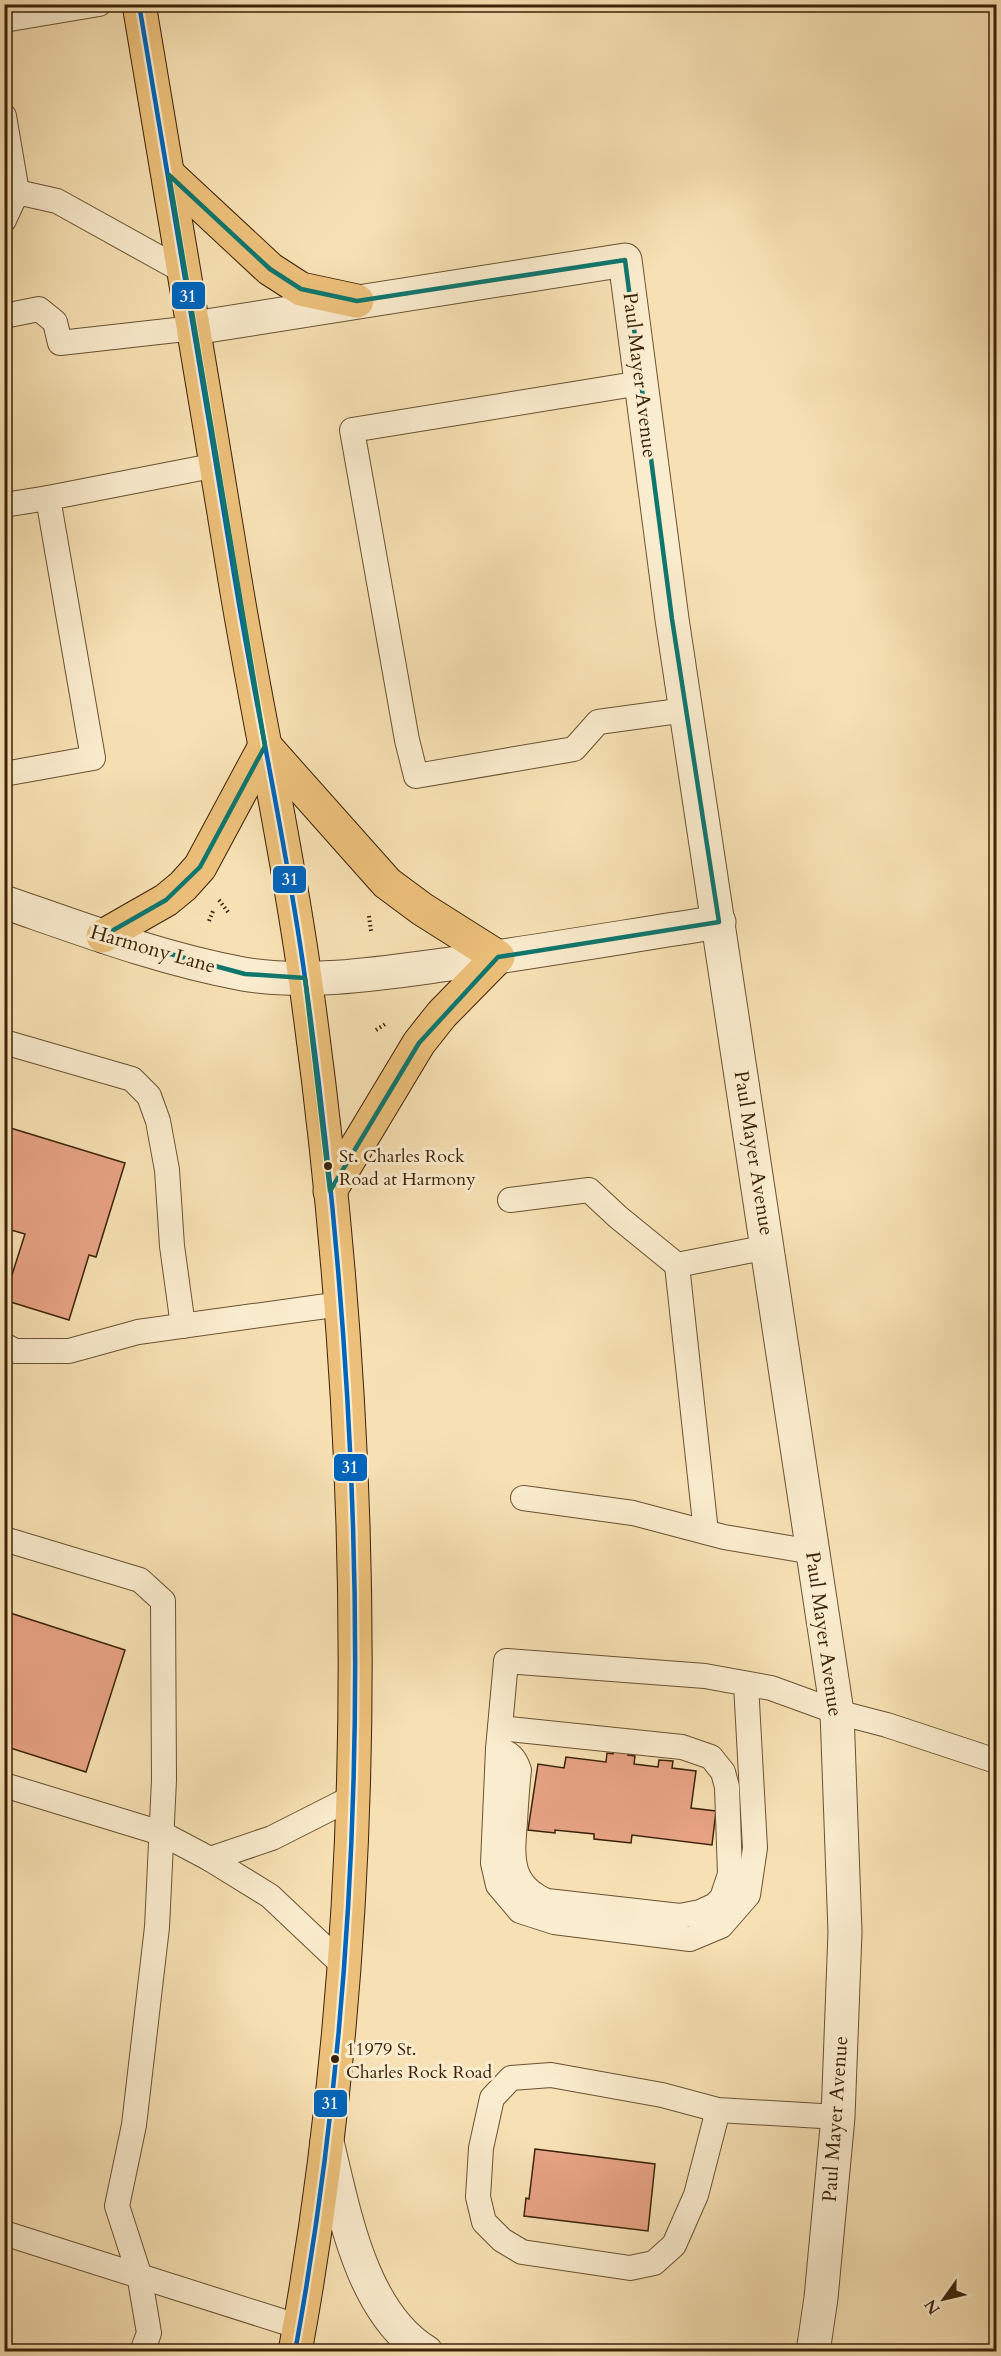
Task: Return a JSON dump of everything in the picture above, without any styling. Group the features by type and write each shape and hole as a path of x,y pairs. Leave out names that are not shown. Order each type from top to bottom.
{"main road":[{"path":"139,4 233,570 305,978 341,1304 355,1561 355,1796 344,1966 327,2141 298,2339"},
{"path":"169,175 270,269 301,289 357,301"},
{"path":"104,936 166,900 200,867 265,746"},
{"path":"265,746 387,882 422,909 498,957 442,1014 418,1043 330,1191"}],"street":[{"name":"Paul Mayer Avenue","path":"194,328 625,260 672,619 837,1712 844,1932 838,2117 821,2298 813,2352"},
{"name":"Harmony Lane","path":"4,902 183,960 245,974 305,978"},
{"path":"305,978 385,973 719,922"},
{"path":"327,2141 351,2236 380,2305 394,2324 414,2344 426,2352"}],"lane":[{"path":"4,20 99,4"},
{"path":"4,116 9,209 57,201 185,272"},
{"path":"4,316 39,309 55,322 60,343 194,328"},
{"path":"641,383 352,430 407,740 416,776 574,749 598,722 686,710"},
{"path":"4,505 217,465"},
{"path":"4,774 93,758 48,498"},
{"path":"4,1042 132,1078 149,1096 158,1121 167,1170 172,1246 183,1326"},
{"path":"510,1200 589,1190 618,1217 677,1264 706,1532"},
{"path":"677,1264 768,1247"},
{"path":"4,1345 15,1351 69,1351 138,1332 341,1304"},
{"path":"524,1498 633,1514 706,1532 813,1552"},
{"path":"4,1539 140,1580 163,1601 165,1780 157,1927 134,2125 117,2206 139,2274 149,2333 142,2352"},
{"path":"746,1684 755,1848 748,1895 721,1926 690,1939 554,1922 520,1911 498,1885 493,1863 499,1739 506,1661 705,1676 771,1688 837,1712 887,1725 996,1761"},
{"path":"499,1739 682,1747 711,1757 723,1772 727,1787 730,1874 722,1898 700,1912 680,1916 547,1901 534,1896 517,1875 513,1860 519,1770 516,1759 499,1739"},
{"path":"4,1785 161,1833 210,1859 270,1896 344,1966"},
{"path":"210,1859 272,1838 355,1796"},
{"path":"718,2110 696,2195 674,2245 654,2263 630,2268 522,2252 502,2240 484,2222 478,2197 481,2148 492,2098 511,2078 551,2075 662,2095 718,2110 838,2117"},
{"path":"4,2233 139,2274 298,2339"}],"highlighted area":[{"path":"169,175 270,269 301,289 357,301 625,260 672,619 719,922 498,957 419,1043 330,1191 305,978 245,974 103,936 166,900 200,867 265,746"}],"building":[{"path":"4,404 11,444 4,446"},
{"path":"4,1126 125,1163 96,1257 89,1255 69,1320 4,1300 25,1234 4,1228"},
{"path":"4,1611 125,1650 86,1772 4,1746"},
{"path":"614,1748 629,1750 628,1755 635,1756 634,1764 658,1767 659,1760 673,1761 672,1768 696,1771 691,1808 716,1811 712,1845 632,1835 631,1843 594,1839 594,1834 528,1830 538,1764 564,1768 566,1757 606,1762 607,1753 613,1754"},
{"path":"535,2149 655,2164 648,2231 524,2216 526,2198 529,2199"}],"transit line":[{"name":"31","path":"139,4 242,619 297,926 326,1149 342,1321 352,1493 355,1665 352,1838 341,2010 322,2182 295,2352"}],"place":[{"name":"St. Charles Rock Road at Harmony","path":"328,1166"},
{"name":"11979 St. Charles Rock Road","path":"335,2059"}]}
